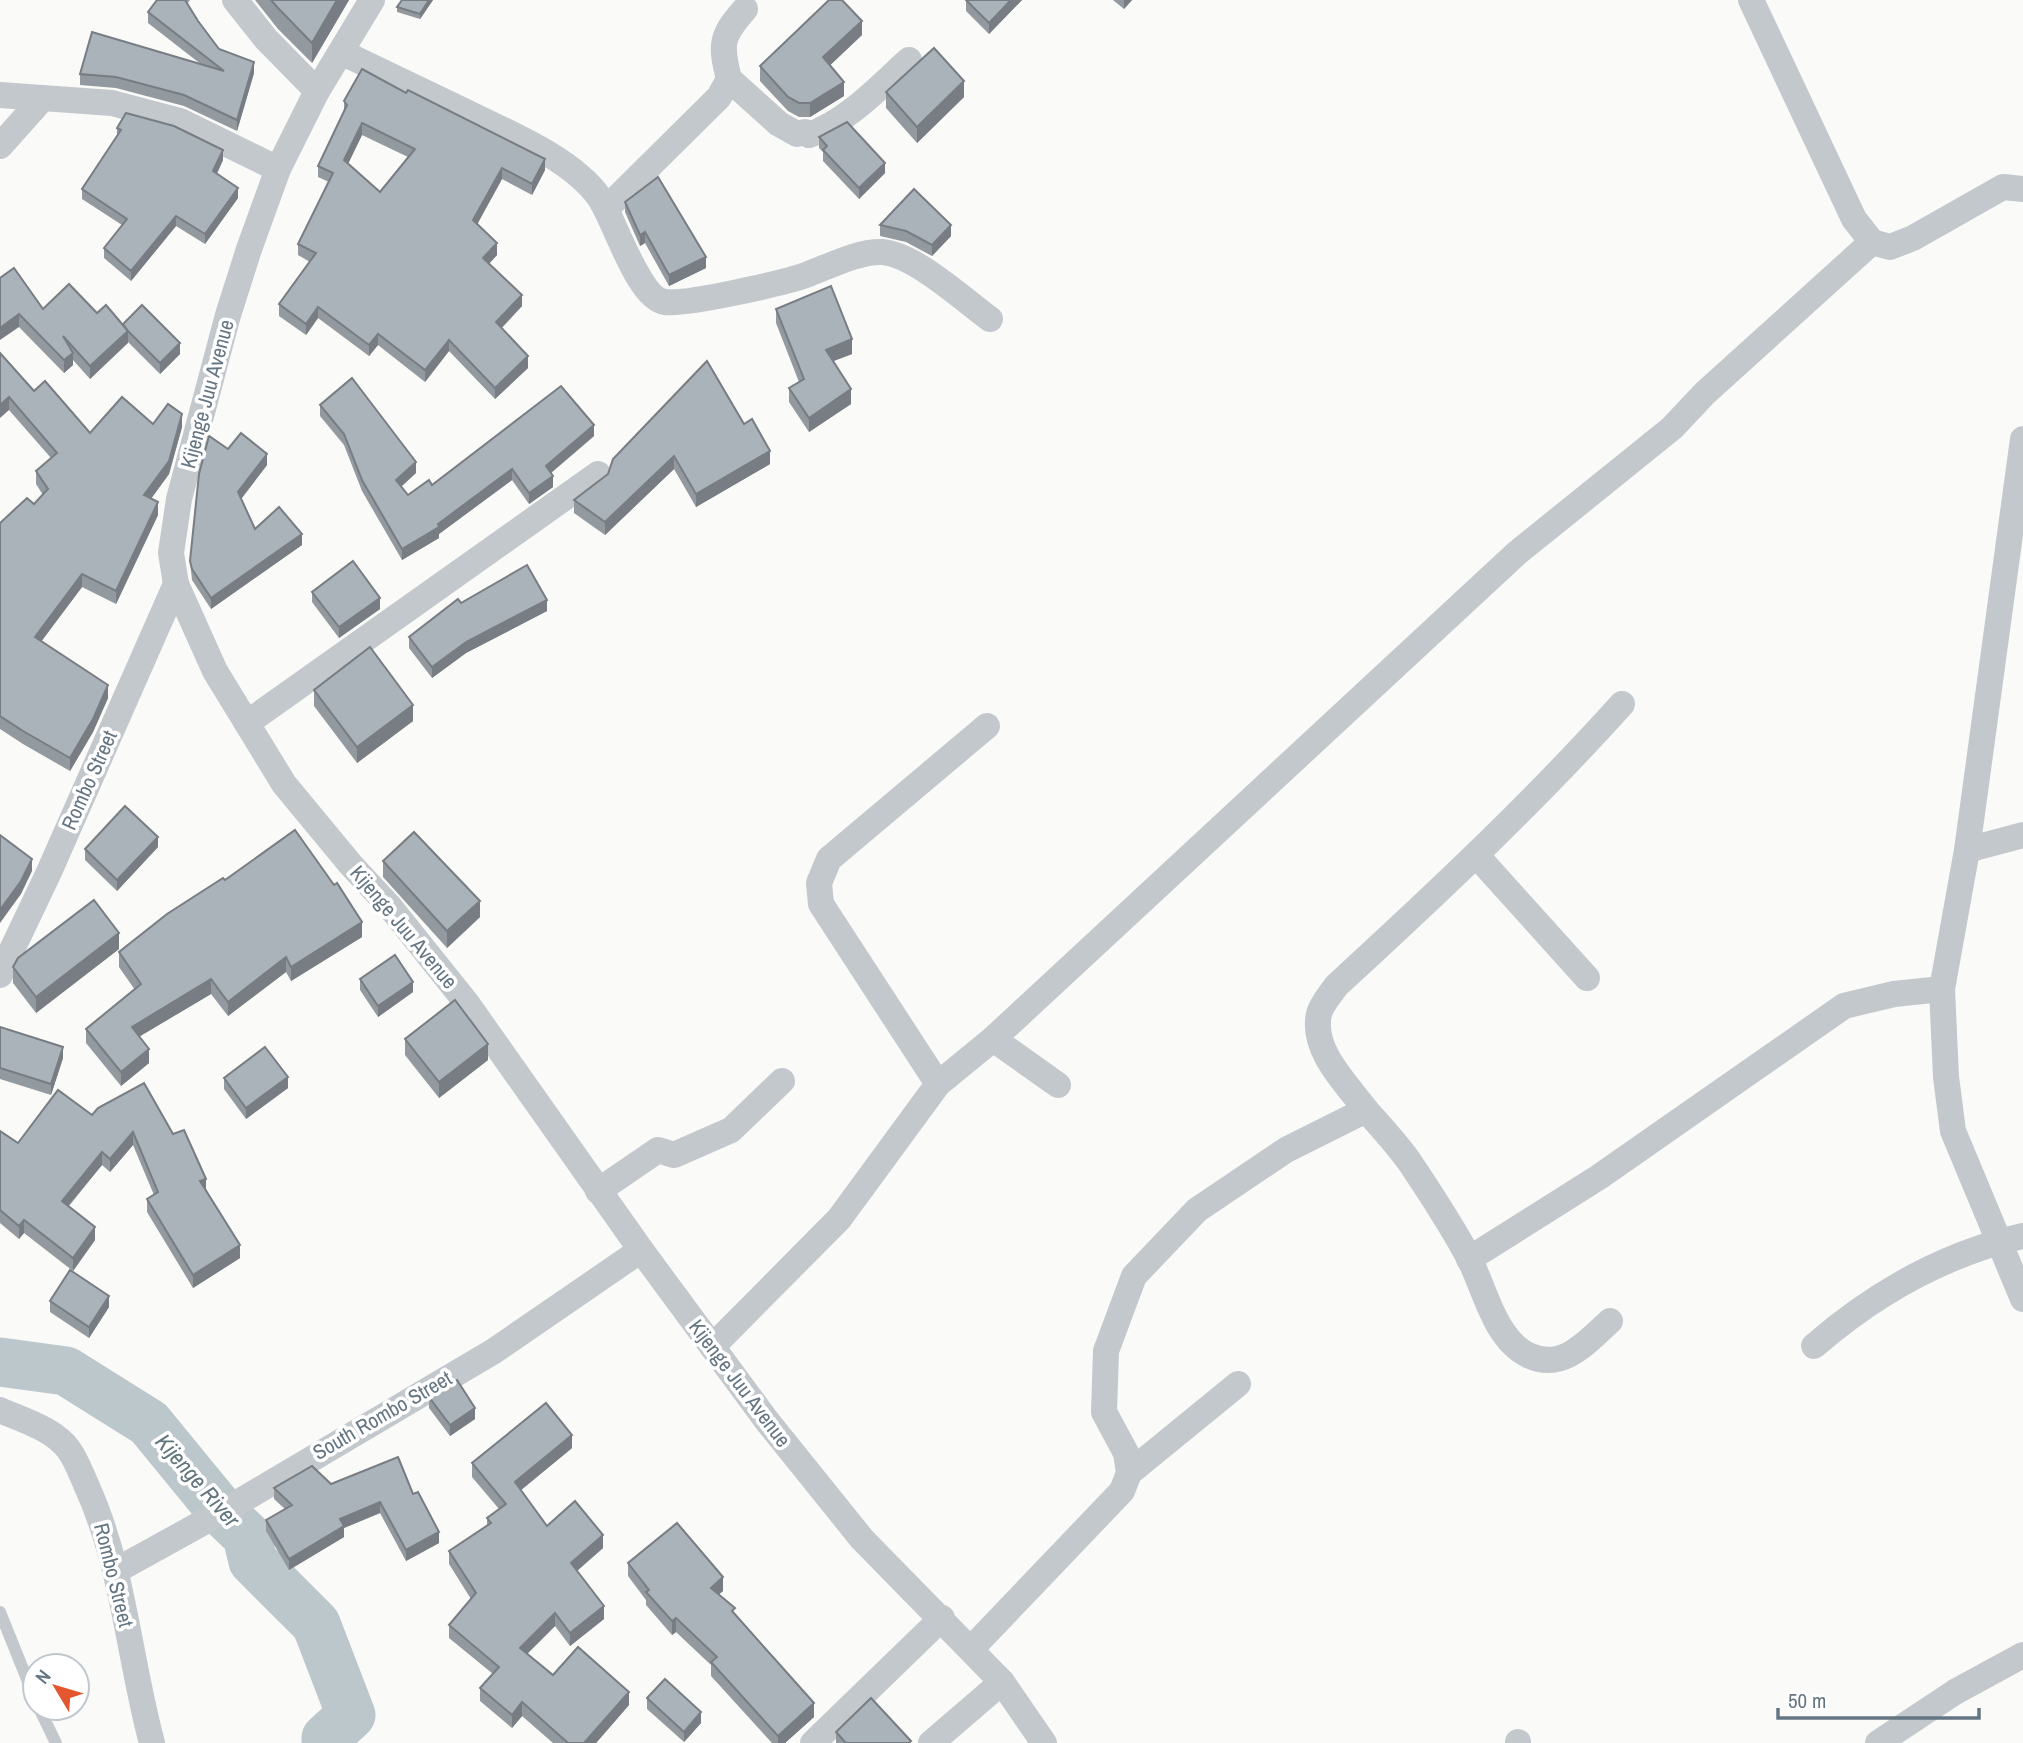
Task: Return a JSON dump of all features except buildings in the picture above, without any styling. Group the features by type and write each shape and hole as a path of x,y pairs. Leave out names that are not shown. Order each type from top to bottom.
{"street":[{"path":"235,0 266,39 317,91"},
{"name":"Kijenge Juu Avenue","path":"372,0 317,91 278,169 228,315 179,499 171,553 176,584 215,671 284,784 459,993 598,1191 766,1421 862,1539 1002,1682 1044,1743"},
{"path":"1751,0 1854,219 1871,242 1890,247 1913,238 2003,187 2023,189"},
{"path":"745,9 726,30 722,51 729,79 779,124 797,134 805,132 809,135 823,130 862,103 909,60"},
{"path":"341,52 544,150 596,193 607,208 642,284 650,295 663,302 685,301 799,277 864,255 882,253 900,257 922,270 990,319"},
{"path":"607,208 719,97 729,79"},
{"path":"0,95 112,103 180,121 278,169"},
{"path":"0,146 41,99"},
{"path":"713,1346 839,1219 938,1084 993,1039 1517,552 1672,428 1705,393 1871,242"},
{"path":"2023,439 1967,850 1942,989 1946,1077 1953,1130 2012,1238 2023,1298"},
{"path":"247,723 598,474"},
{"name":"Rombo Street","path":"0,975 49,872 176,584"},
{"path":"1610,1321 1566,1359 1548,1360 1528,1356 1515,1346 1502,1328 1469,1259 1409,1162 1328,1059 1319,1036 1319,1012 1336,986 1477,856 1565,768 1622,704"},
{"path":"938,1084 821,904 819,883 829,859 987,726"},
{"path":"1967,850 2023,835"},
{"path":"1477,856 1587,978"},
{"path":"1469,1259 1599,1177 1844,1006 1894,994 1942,989"},
{"path":"993,1039 1058,1085"},
{"path":"598,1191 658,1150 674,1155 731,1130 782,1081"},
{"path":"1129,1473 1126,1453 1104,1412 1105,1351 1134,1276 1197,1210 1286,1150 1366,1110"},
{"path":"1814,1346 1875,1298 1934,1266 2012,1238"},
{"name":"South Rombo Street","path":"117,1570 222,1512 494,1351 641,1250"},
{"path":"971,1649 1122,1491 1129,1473 1238,1384"},
{"name":"Rombo Street","path":"0,1410 42,1429 68,1448 104,1526 117,1570 152,1743"},
{"path":"813,1743 942,1618"},
{"path":"1878,1743 1955,1692 2023,1656"},
{"path":"931,1743 1002,1682"}],"lane":[{"path":"0,1612 21,1664"},
{"path":"45,1722 55,1743"}],"waterway":[{"name":"Kijenge River","path":"0,1362 66,1371 149,1423 222,1512 247,1536 253,1561 316,1624 351,1715 326,1738 326,1743"}]}
